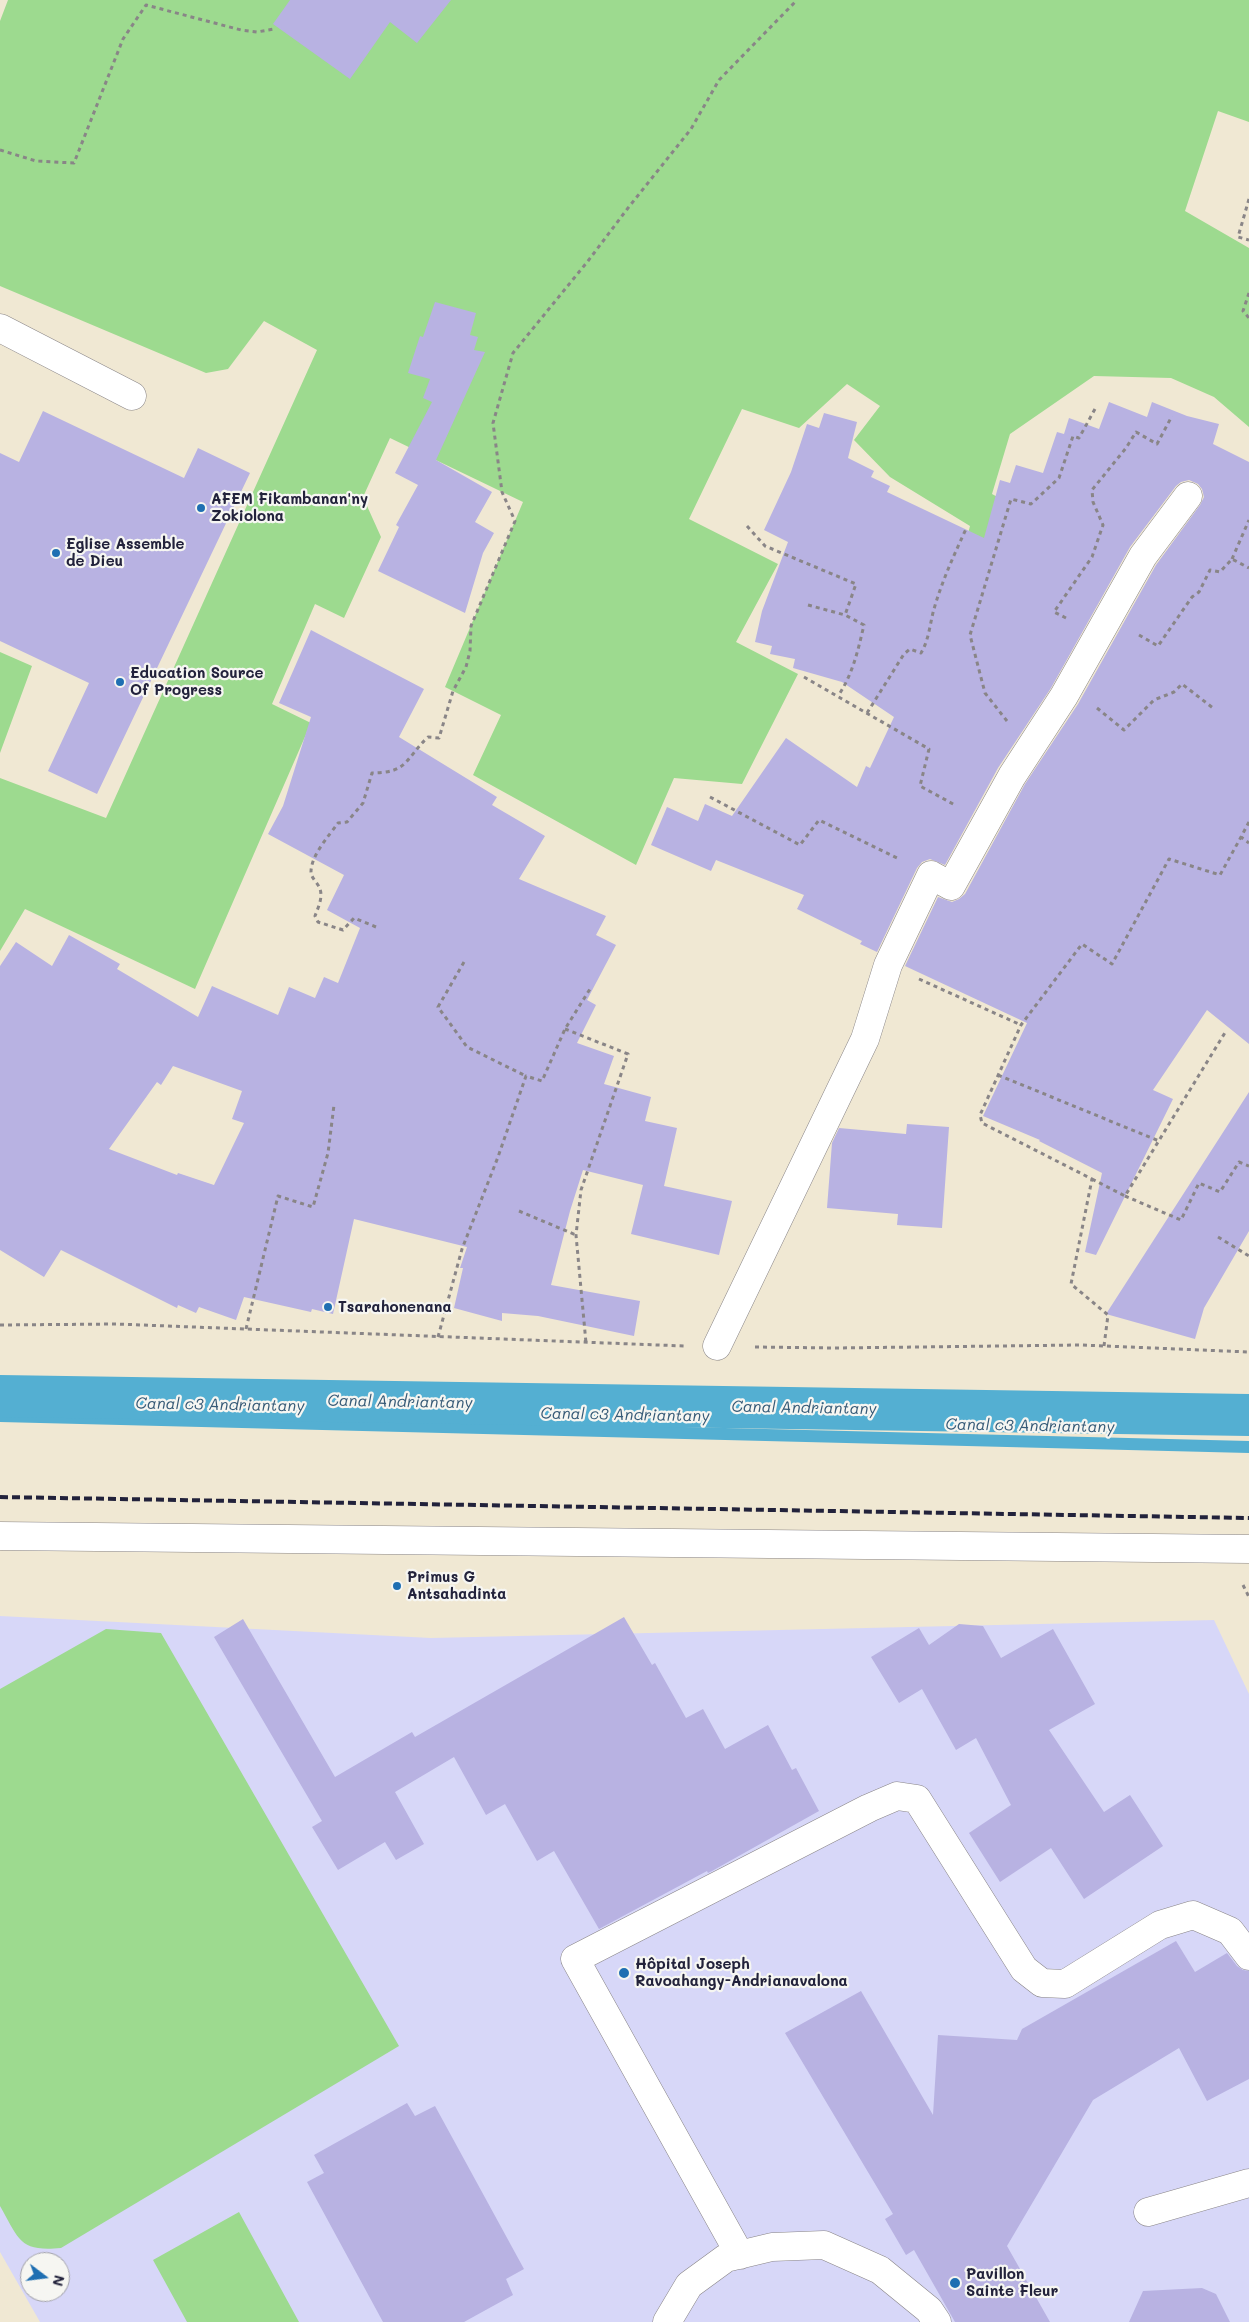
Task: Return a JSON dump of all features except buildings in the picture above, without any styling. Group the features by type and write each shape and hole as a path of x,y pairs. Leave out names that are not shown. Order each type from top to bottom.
{"street":[{"path":"0,328 132,396"},
{"path":"717,1346 865,1038 888,965 931,875 951,886 1023,760 1070,686 1143,556 1188,496"},
{"path":"0,1536 1249,1549"},
{"path":"740,2255 575,1959 869,1808 897,1796 917,1799 1024,1969 1042,1983 1065,1984 1160,1924 1193,1915 1230,1931 1249,1956"},
{"path":"1148,2212 1249,2183"},
{"path":"667,2322 689,2285 726,2258 772,2247 824,2246 880,2270 930,2310 937,2322"}],"path":[{"path":"376,927 354,918 343,930 318,922 314,916 320,899 320,890 311,873 312,865 338,823 347,822 363,803 372,773 387,773 402,768 428,737 439,738 453,691 466,667 470,651 471,626 515,521 502,492 493,423 513,353 691,129 720,80 797,0"},
{"path":"0,150 36,161 74,162 123,39 146,4 241,30 257,32 274,29"},
{"path":"1249,199 1238,237 1249,240"},
{"path":"1249,293 1243,311 1249,318"},
{"path":"1023,760 994,744 1007,721 985,693 970,635 1011,499 1031,504 1059,478 1074,436 1078,438 1095,409"},
{"path":"1172,416 1157,444 1136,432 1126,448 1092,490 1093,502 1103,525 1092,557 1054,612 1103,626 1158,646 1192,597 1199,592 1210,570 1220,572 1232,559 1249,520"},
{"path":"748,526 765,546 856,584 844,615"},
{"path":"867,713 904,654 910,649 921,653 925,646 944,578 966,529"},
{"path":"1232,559 1249,568"},
{"path":"808,605 844,615 864,624 856,656 846,684 838,696"},
{"path":"804,677 929,749 920,786 986,823"},
{"path":"1070,686 1124,730 1154,700 1174,692 1182,684 1213,708"},
{"path":"710,797 800,846 819,820 931,875"},
{"path":"1249,822 1220,875 1169,859 1112,964 1082,944 1021,1025 980,1115 982,1123 1125,1196 1181,1220 1200,1183 1220,1192 1239,1162 1249,1166"},
{"path":"1241,837 1249,843"},
{"path":"464,962 438,1007 467,1047 526,1076 542,1081 565,1029 590,989"},
{"path":"888,965 1021,1025"},
{"path":"565,1029 628,1054 581,1190 576,1234 586,1343"},
{"path":"1125,1196 1226,1031"},
{"path":"438,1337 462,1250 498,1157 526,1076"},
{"path":"998,1076 1159,1141"},
{"path":"246,1329 278,1196 313,1207 328,1153 334,1105"},
{"path":"1092,1179 1072,1284 1108,1315 1104,1346"},
{"path":"519,1211 576,1234"},
{"path":"1218,1237 1249,1256"},
{"path":"0,1325 116,1324 586,1343 717,1346 836,1348 1104,1346 1249,1352"}],"shaded area":[{"name":"Hôpital Joseph Ravoahangy-Andrianavalona","path":"0,1616 431,1638 1214,1620 1249,1694 1249,2322 40,2322 29,2302 70,2302 70,2252 20,2252 20,2287 0,2252"}],"green space":[{"path":"8,0 1249,0 1249,122 1218,111 1185,211 1249,248 1249,427 1214,397 1171,378 1094,376 1010,434 992,494 1005,501 994,534 964,549 970,526 890,477 854,440 880,406 847,384 799,428 742,409 689,519 778,564 736,642 798,674 742,784 674,778 636,865 473,775 501,715 445,687 523,502 390,438 363,497 381,537 344,618 315,604 272,704 311,723 195,989 25,909 0,951 0,778 106,818 317,350 264,321 228,369 206,373 0,286 0,21"},
{"path":"0,652 32,666 0,753"},
{"path":"106,1629 161,1633 399,2046 61,2248 36,2248 22,2241 0,2206 0,1689"},
{"path":"239,2212 299,2322 187,2322 153,2260"}],"waterway":[{"name":"Canal Andriantany","path":"0,1396 1249,1415"},
{"name":"Canal c3 Andriantany","path":"0,1416 1249,1447"}],"railway":[{"path":"0,1497 1249,1518"}],"place":[{"name":"AFEM Fikambanan'ny Zokiolona","path":"201,508"},
{"name":"Eglise Assemble de Dieu","path":"56,553"},
{"name":"Education Source Of Progress","path":"120,682"},
{"name":"Tsarahonenana","path":"328,1307"},
{"name":"Primus G Antsahadinta","path":"397,1586"},
{"name":"Hôpital Joseph Ravoahangy-Andrianavalona","path":"624,1973"},
{"name":"Pavillon Sainte Fleur","path":"955,2283"}]}
